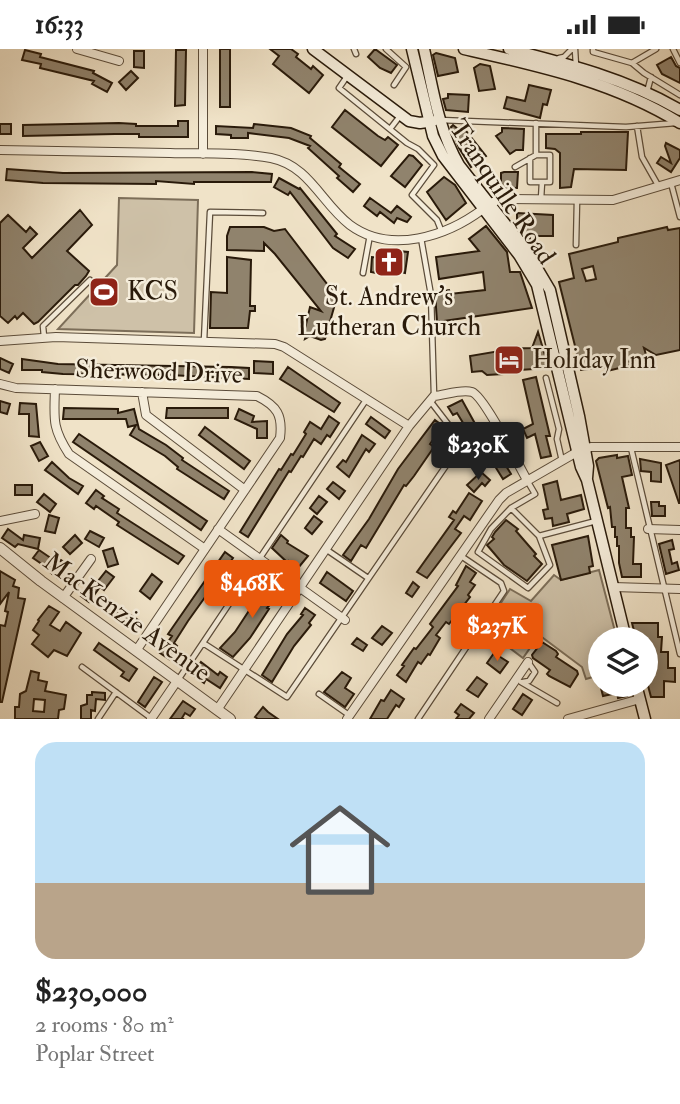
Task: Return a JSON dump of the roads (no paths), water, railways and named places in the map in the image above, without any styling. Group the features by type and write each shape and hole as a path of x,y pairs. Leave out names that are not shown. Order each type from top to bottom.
{"main road":[{"path":"313,49 400,115 414,123 433,121"},
{"path":"324,49 335,64"},
{"name":"Tranquille Road","path":"412,49 443,156 486,206 537,285 567,383 622,627"},
{"name":"Tranquille Road","path":"424,49 433,121"},
{"path":"464,49 604,85 644,102 680,123"},
{"path":"509,49 576,67 647,92 680,110"},
{"name":"Tranquille Road","path":"567,383 571,426 581,450"},
{"path":"640,699 645,719"}],"street":[{"path":"77,49 119,61"},
{"path":"203,49 203,154"},
{"path":"0,150 268,158 288,163 303,173 350,225 388,239 412,240 442,232 500,199 612,200 680,180"},
{"path":"0,341 44,338 284,347 410,426"},
{"name":"Sherwood Drive","path":"0,384 16,388 257,396 271,403 279,412 282,422 281,438 136,651"},
{"path":"55,389 54,423 58,437 69,454 205,549"},
{"path":"217,710 410,426 432,399 468,391 476,393 527,480"},
{"path":"142,392 146,415 245,490"},
{"path":"348,717 499,500 527,480 581,450 630,446 680,447"},
{"path":"0,521 35,514"},
{"path":"218,529 343,619"},
{"path":"649,529 680,530"},
{"name":"MacKenzie Avenue","path":"0,548 63,598 230,719"},
{"path":"63,598 91,559"},
{"path":"613,587 680,589"},
{"path":"489,719 528,662"},
{"path":"152,719 177,681"},
{"path":"568,719 594,716 640,699"}],"lane":[{"path":"386,49 406,67 394,85"},
{"path":"548,59 565,57 573,49"},
{"path":"573,49 576,67"},
{"path":"593,49 593,52 632,63 680,95"},
{"path":"632,63 656,49"},
{"path":"673,49 680,63"},
{"path":"349,75 339,88 418,149 434,166 412,194 437,220 442,232"},
{"path":"647,92 651,77"},
{"path":"390,129 400,115"},
{"path":"433,121 637,126 680,123"},
{"path":"536,123 536,155"},
{"path":"637,126 642,157 659,187"},
{"path":"515,167 530,158 536,155 550,155 550,182 530,182 530,158"},
{"path":"541,200 542,182"},
{"path":"671,183 680,217"},
{"path":"576,245 577,200"},
{"path":"204,342 210,212 263,213"},
{"path":"363,273 370,234"},
{"path":"203,643 287,697 454,454 459,443 458,437 432,399 431,295 421,238"},
{"path":"44,338 43,326 90,280"},
{"path":"546,378 559,429 557,439 562,461"},
{"path":"549,388 567,383"},
{"path":"177,681 367,399"},
{"path":"559,429 571,426"},
{"path":"630,446 680,655"},
{"path":"512,508 539,536 550,565 528,588 478,552 491,529 512,508 535,494 527,480"},
{"path":"539,536 597,521"},
{"path":"327,550 368,578"},
{"path":"418,719 504,591 500,583 460,555"},
{"path":"82,667 152,719"},
{"path":"518,680 557,703"},
{"path":"98,719 116,692"},
{"path":"319,694 348,717"},
{"path":"211,719 217,710"}],"place":[{"name":"St. Andrew’s Lutheran Church","path":"389,262"},
{"name":"KCS","path":"104,292"},
{"name":"Holiday Inn","path":"509,360"}]}
